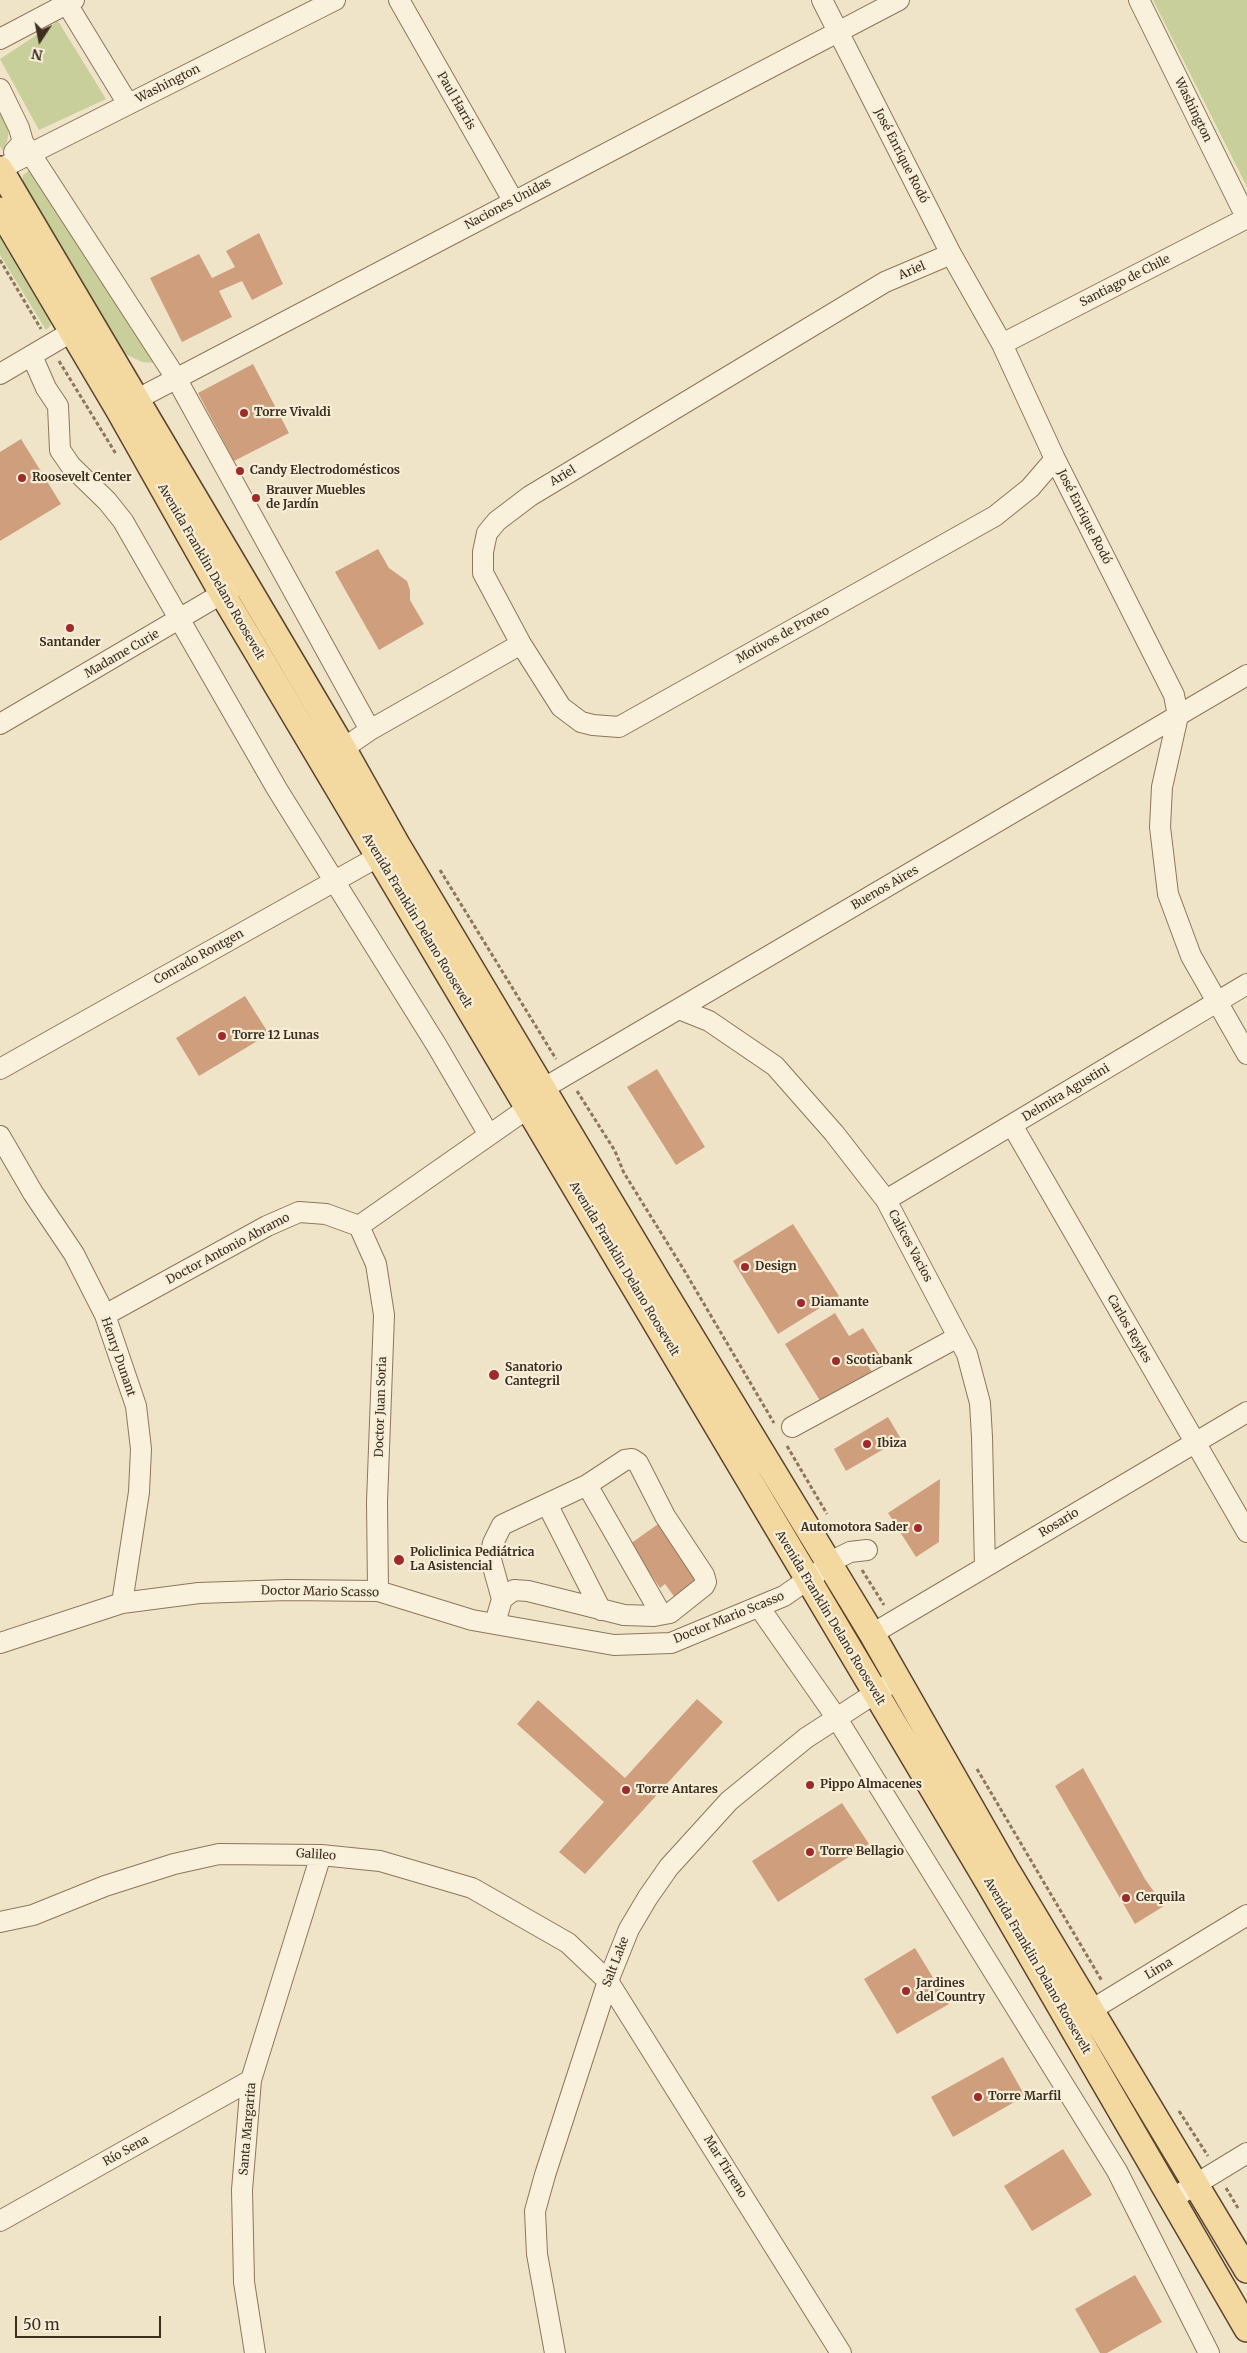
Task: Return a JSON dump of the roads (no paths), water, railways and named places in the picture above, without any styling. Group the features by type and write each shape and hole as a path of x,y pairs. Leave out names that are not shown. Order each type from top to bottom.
{"main road":[{"name":"Avenida Franklin Delano Roosevelt","path":"0,169 80,328"},
{"name":"Avenida Franklin Delano Roosevelt","path":"0,210 80,328 127,404 243,581 343,748 388,850 528,1108 875,1694 1080,2016 1195,2184 1247,2270"},
{"name":"Avenida Franklin Delano Roosevelt","path":"127,404 223,595 323,762 388,850 544,1088 656,1280 849,1555 872,1634 1080,2016 1170,2200 1247,2329"}],"street":[{"name":"Washington","path":"0,169 27,147 128,104 335,0"},
{"name":"Paul Harris","path":"398,0 514,202"},
{"name":"José Enrique Rodó","path":"822,0 951,254 1002,344 1055,459 1174,695 1178,716 1162,787 1160,827 1168,894 1191,956 1247,1054"},
{"name":"Naciones Unidas","path":"127,404 898,0"},
{"name":"Washington","path":"1139,0 1247,219"},
{"path":"0,39 70,2 128,104"},
{"path":"0,89 27,147 176,378 370,730"},
{"name":"Santiago de Chile","path":"1002,344 1247,219"},
{"name":"Ariel","path":"521,644 483,573 483,552 487,533 498,522 530,496 885,282 951,254"},
{"path":"0,374 80,328"},
{"path":"32,356 46,388 58,406 60,450 71,466 107,501 123,521 181,619 277,790 489,1135"},
{"name":"Motivos de Proteo","path":"521,644 561,707 581,722 593,726 619,727 995,516 1030,488 1055,459"},
{"name":"Madame Curie","path":"0,724 223,595 243,581"},
{"path":"323,762 370,730 521,644"},
{"name":"Buenos Aires","path":"528,1108 544,1088 1247,675"},
{"name":"Conrado Rontgen","path":"0,1069 388,850"},
{"name":"Delmira Agustini","path":"886,1200 1247,984"},
{"name":"Calices Vacios","path":"679,1009 708,1021 775,1066 834,1133 886,1200 967,1354 980,1403 985,1568"},
{"path":"359,1226 528,1108"},
{"name":"Carlos Reyles","path":"1012,1125 1247,1532"},
{"name":"Henry Dunant","path":"0,1136 33,1194 74,1254 105,1315 136,1406 140,1449 139,1492 122,1603"},
{"name":"Doctor Antonio Abramo","path":"105,1315 267,1226 300,1212 326,1214 359,1226"},
{"name":"Doctor Juan Soria","path":"359,1226 376,1264 384,1315 377,1502 378,1591"},
{"path":"785,1433 958,1337"},
{"name":"Rosario","path":"872,1634 1247,1412"},
{"path":"495,1623 502,1599 490,1556 493,1543 502,1525 587,1485 625,1460 632,1459 638,1463 665,1516 704,1575 706,1582 704,1586 670,1613 661,1614 624,1615 528,1591 514,1590 502,1599"},
{"path":"587,1485 661,1614"},
{"path":"547,1504 601,1610"},
{"name":"Doctor Mario Scasso","path":"0,1643 122,1603 209,1593 287,1590 378,1591 472,1620 614,1645 671,1643 787,1595 849,1555"},
{"path":"759,1607 836,1717 1117,2171 1209,2353"},
{"name":"Salt Lake","path":"555,2353 537,2254 535,2211 608,1981 629,1929 669,1867 729,1801 806,1738 897,1679"},
{"name":"Galileo","path":"0,1922 32,1915 105,1886 157,1869 220,1854 322,1855 380,1862 472,1888 568,1942 608,1981"},
{"name":"Santa Margarita","path":"255,2353 244,2282 242,2190 251,2080 298,1924 322,1855"},
{"name":"Lima","path":"1080,2016 1247,1915"},
{"name":"Mar Tirreno","path":"608,1981 841,2353"},
{"name":"Río Sena","path":"0,2221 251,2080"},
{"path":"1170,2200 1217,2171 1245,2158"}],"place":[{"name":"Torre Vivaldi","path":"244,413"},
{"name":"Candy Electrodomésticos","path":"240,471"},
{"name":"Roosevelt Center","path":"22,478"},
{"name":"Brauver Muebles de Jardín","path":"256,498"},
{"name":"Santander","path":"70,628"},
{"name":"Torre 12 Lunas","path":"222,1036"},
{"name":"Design","path":"745,1267"},
{"name":"Diamante","path":"801,1303"},
{"name":"Scotiabank","path":"836,1361"},
{"name":"Sanatorio Cantegril","path":"494,1375"},
{"name":"Ibiza","path":"867,1444"},
{"name":"Automotora Sader","path":"918,1528"},
{"name":"Policlinica Pediátrica La Asistencial","path":"399,1560"},
{"name":"Pippo Almacenes","path":"810,1785"},
{"name":"Torre Antares","path":"626,1790"},
{"name":"Torre Bellagio","path":"810,1852"},
{"name":"Cerquila","path":"1126,1898"},
{"name":"Jardines del Country","path":"906,1991"},
{"name":"Torre Marfil","path":"978,2097"}]}
